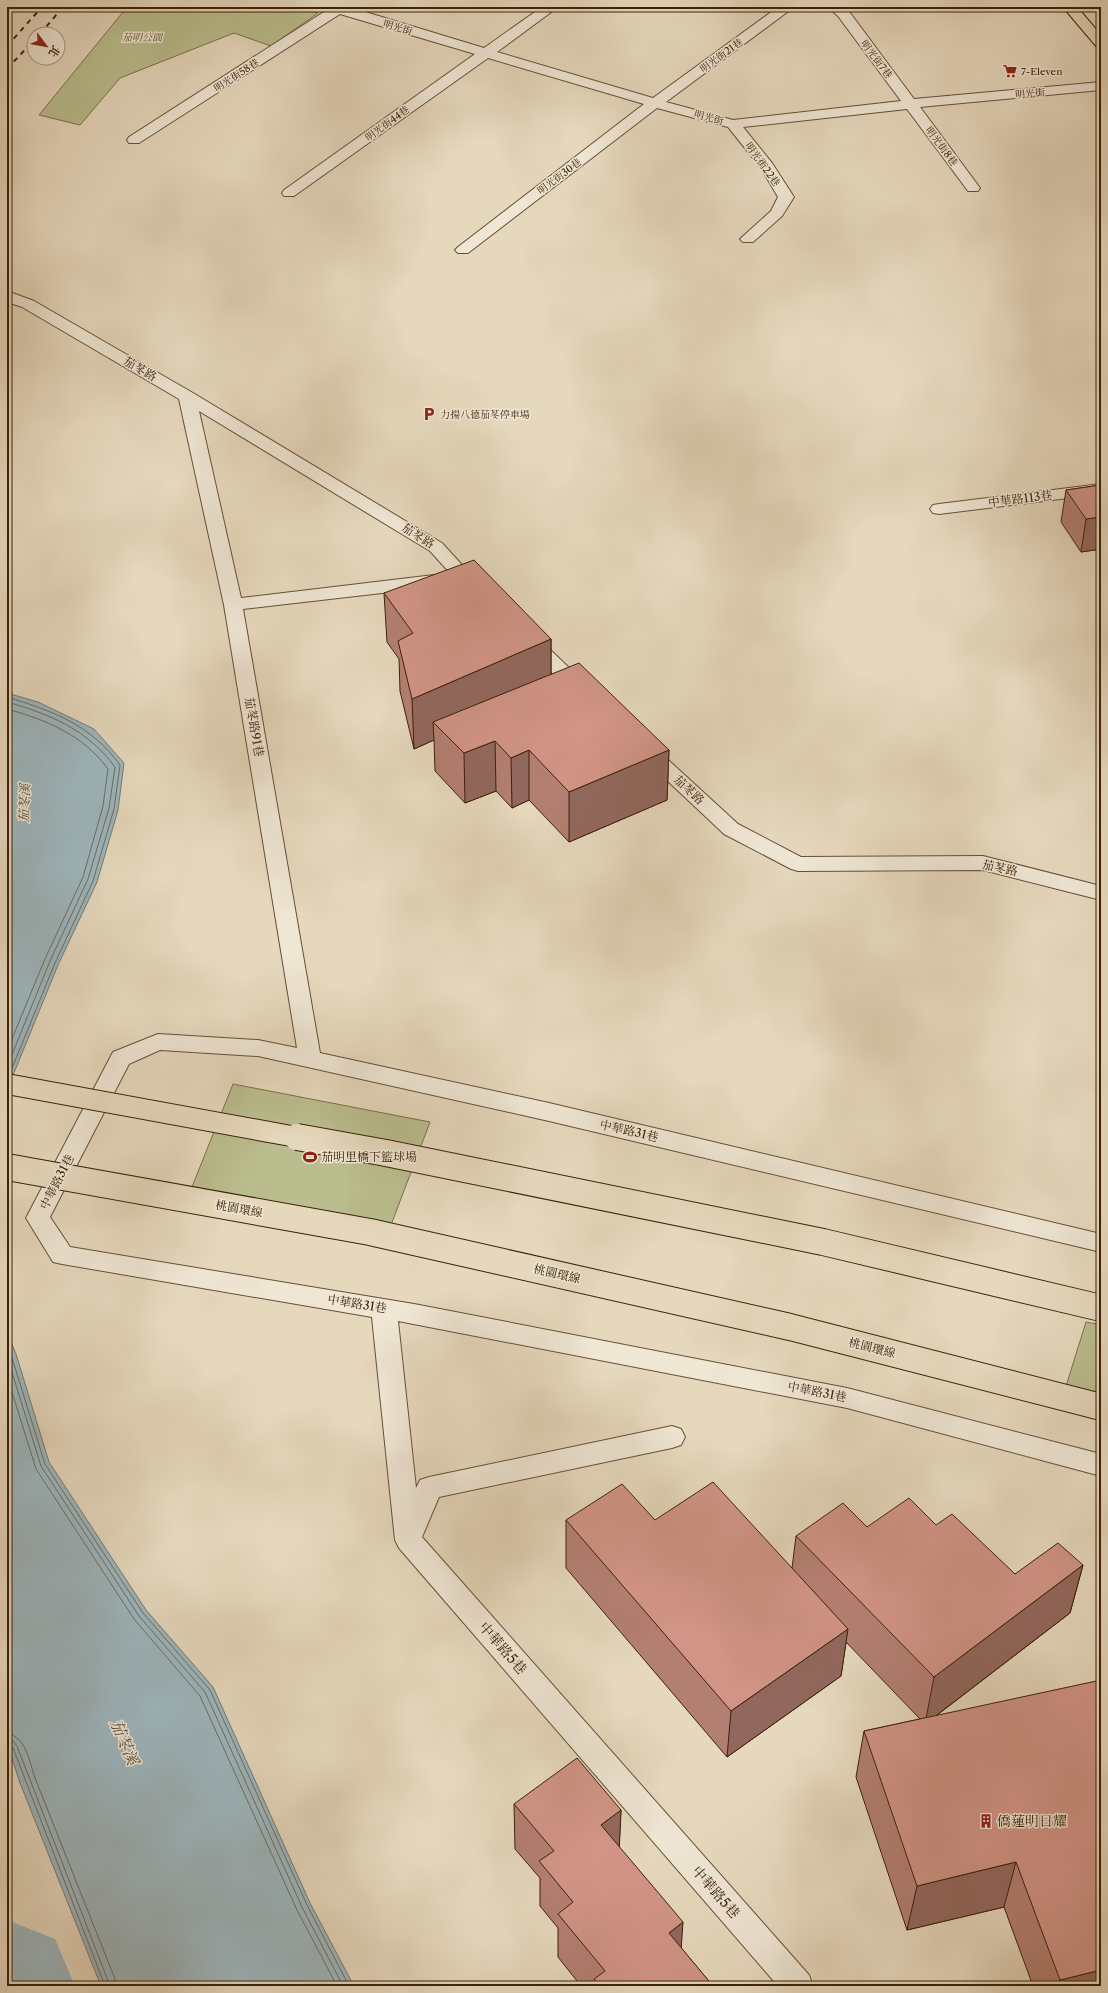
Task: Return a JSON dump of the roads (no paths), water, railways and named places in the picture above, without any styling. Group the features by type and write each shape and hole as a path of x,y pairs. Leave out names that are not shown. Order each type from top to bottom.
{"main road":[{"path":"1070,7 1101,43"},
{"path":"7,1084 386,1153 815,1240 1101,1308"},
{"name":"桃園環線","path":"7,1167 378,1234 790,1327 1101,1407"}],"street":[{"name":"明光街44巷","path":"289,193 551,7"},
{"name":"明光街21巷","path":"655,103 787,7"},
{"name":"明光街","path":"337,8 655,103 733,124 910,104 1101,86"},
{"name":"明光街58巷","path":"134,140 337,8"},
{"name":"明光街7巷","path":"839,10 910,104"},
{"name":"明光街30巷","path":"463,250 655,103"},
{"name":"明光街8巷","path":"910,104 973,188"},
{"name":"明光街22巷","path":"733,124 767,166 786,197 777,213 748,239"},
{"name":"茄苳路","path":"7,296 28,304 187,396 436,547 463,578 486,600"},
{"name":"茄苳路91巷","path":"187,396 233,605 310,1060"},
{"name":"中華路113巷","path":"938,509 1101,488"},
{"path":"233,605 463,578"},
{"path":"515,627 597,704"},
{"name":"茄苳路","path":"632,737 731,829 798,864 983,863 1101,893"},
{"name":"中華路31巷","path":"1101,1243 549,1112 258,1048 158,1042 121,1058 38,1218 62,1255 384,1309 847,1398 1101,1464"},
{"path":"384,1309 408,1540"},
{"path":"408,1540 429,1488 672,1437"},
{"name":"中華路5巷","path":"408,1540 798,1986"}],"water":[{"name":"茄苳溪","path":"7,693 38,702 94,729 124,763 118,810 97,882 58,965 7,1090"},
{"name":"茄苳溪","path":"7,1332 16,1354 49,1462 146,1610 213,1687 310,1903 354,1986 101,1986 20,1783 7,1743"}],"railway":[{"path":"7,46 42,7"},
{"path":"47,26 63,7"},
{"path":"7,69 26,49"}],"place":[{"name":"7-Eleven","path":"1010,71"},
{"name":"力揚八德茄苳停車場","path":"429,414"},
{"name":"茄明里橋下籃球場","path":"310,1157"},
{"name":"僑蓮明日耀","path":"986,1821"}],"park label":[{"name":"茄明公園","path":"142,37"}]}
